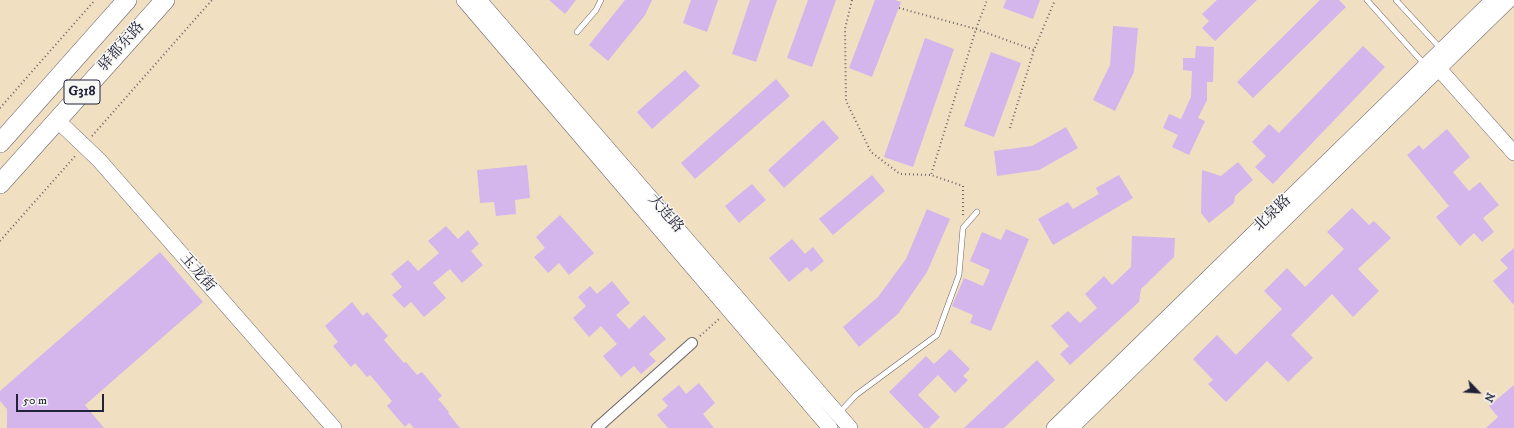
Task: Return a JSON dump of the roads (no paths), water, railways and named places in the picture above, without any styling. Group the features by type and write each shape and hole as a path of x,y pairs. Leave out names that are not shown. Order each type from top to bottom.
{"highway":[{"name":"驿都东路","path":"0,143 127,0"},
{"name":"驿都东路","path":"0,184 165,0"}],"street":[{"name":"大连路","path":"464,0 829,426"},
{"name":"大连路","path":"479,0 850,428"},
{"name":"北泉路","path":"1072,428 1435,61 1493,0"},
{"name":"北泉路","path":"1054,428 1435,61 1509,0"},
{"path":"1435,61 1514,153"},
{"name":"玉龙街","path":"57,120 98,160 334,428"},
{"path":"597,428 692,344"}],"lane":[{"path":"577,32 596,10 601,0"},
{"path":"1367,0 1435,61"},
{"path":"1396,0 1435,61"},
{"path":"829,426 856,395 937,335 959,275 963,228 976,212"}]}
